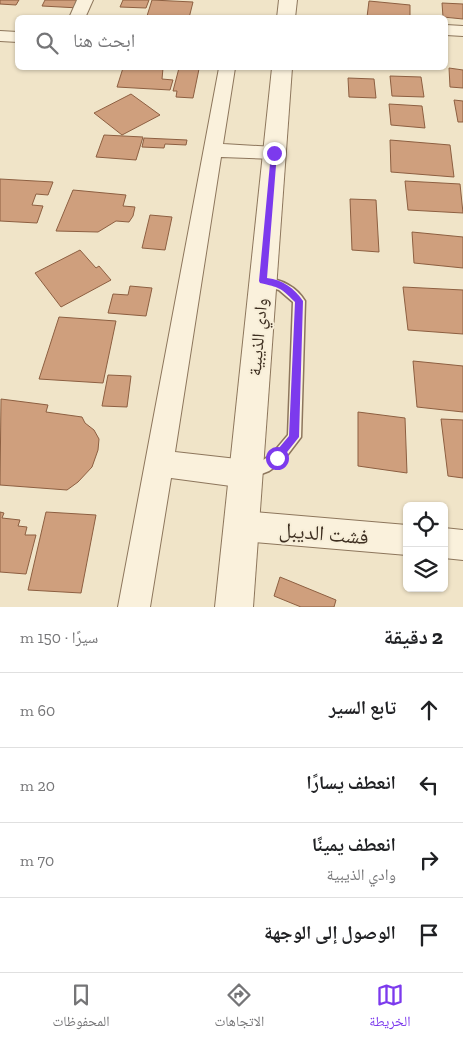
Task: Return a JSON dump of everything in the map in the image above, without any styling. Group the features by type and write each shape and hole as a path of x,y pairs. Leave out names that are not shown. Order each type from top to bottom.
{"street":[{"path":"78,15 85,0"},
{"path":"286,15 288,0"},
{"path":"448,30 463,31"},
{"path":"0,37 15,37"},
{"path":"138,602 159,463 228,70"},
{"name":"وادي الذيبية","path":"234,607 282,70"},
{"path":"213,150 274,153"},
{"path":"159,463 246,474"},
{"name":"فشت الديبل","path":"241,526 403,540"},
{"path":"448,543 463,545"}],"lane":[{"path":"246,474 264,467 277,458 294,437 299,301 285,287 276,282 263,281"}],"building":[{"path":"0,0 19,0 16,5 0,4"},
{"path":"45,0 83,0 79,8 42,6"},
{"path":"123,0 149,0 146,8 120,7"},
{"path":"152,0 193,2 190,15 147,15"},
{"path":"369,1 410,5 410,15 367,15"},
{"path":"442,3 463,4 463,19 443,15"},
{"path":"449,68 463,70 463,88 450,87"},
{"path":"122,70 163,70 162,79 173,80 170,90 117,87"},
{"path":"178,70 199,70 193,98 176,97 177,91 173,91"},
{"path":"390,76 421,77 424,97 392,96"},
{"path":"348,78 374,79 376,98 349,97"},
{"path":"131,94 160,115 122,135 94,113"},
{"path":"454,100 463,101 463,122 458,122"},
{"path":"389,104 422,106 425,128 391,125"},
{"path":"104,135 143,137 136,160 96,157"},
{"path":"144,138 187,140 186,145 165,144 164,148 142,147"},
{"path":"390,140 450,145 454,177 391,172"},
{"path":"0,179 53,182 48,195 36,194 32,205 43,206 37,223 0,221"},
{"path":"405,181 460,184 463,213 408,210"},
{"path":"73,190 126,195 123,206 135,207 133,216 129,222 116,221 98,232 56,231"},
{"path":"350,199 376,200 379,252 352,250"},
{"path":"150,215 172,217 165,250 142,248"},
{"path":"412,232 463,237 463,268 414,263"},
{"path":"80,250 96,268 99,266 111,280 61,307 35,273"},
{"path":"130,286 152,288 146,316 108,313 113,294 128,295"},
{"path":"403,287 463,290 463,334 408,330"},
{"path":"59,317 116,321 103,383 39,379"},
{"path":"413,361 463,366 463,412 417,407"},
{"path":"108,375 131,376 127,407 102,406"},
{"path":"1,399 48,405 46,412 82,417 85,423 94,430 99,439 98,450 92,467 78,482 67,490 0,485"},
{"path":"358,412 405,418 407,473 358,466"},
{"path":"441,419 463,420 463,478 448,476"},
{"path":"0,512 4,513 2,518 20,520 18,526 27,527 25,535 36,535 26,574 0,572"},
{"path":"46,512 96,515 81,593 28,590"},
{"path":"280,577 336,600 334,607 301,607 274,596"}],"route":[{"path":"274,153 263,281 276,282 285,287 299,301 294,437 277,458"}]}
